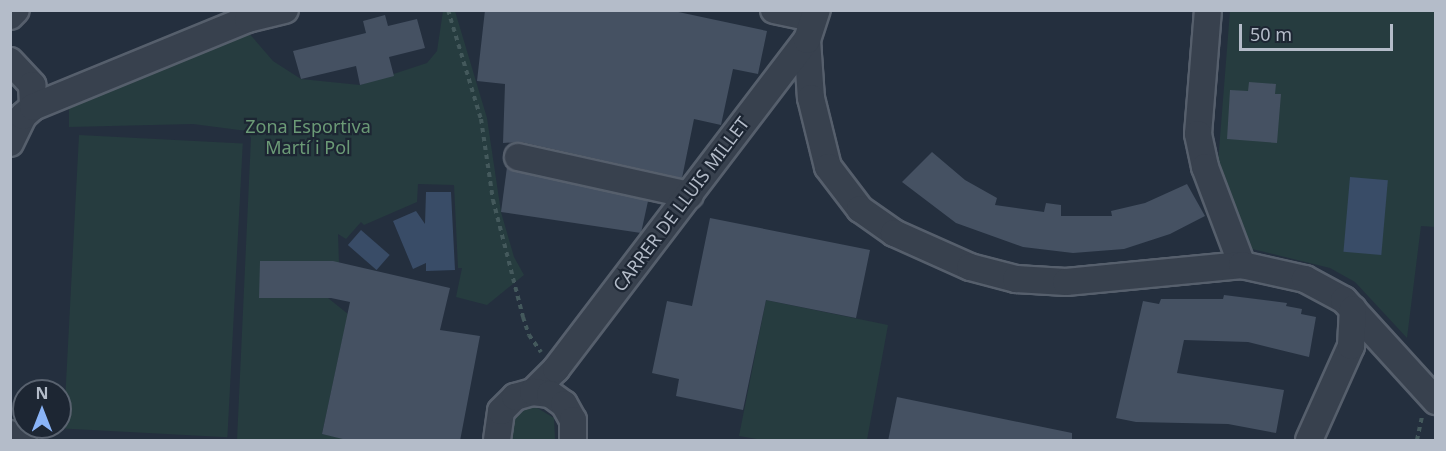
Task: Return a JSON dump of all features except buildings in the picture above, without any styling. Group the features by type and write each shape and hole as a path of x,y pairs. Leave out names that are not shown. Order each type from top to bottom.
{"street":[{"path":"10,16 16,10"},
{"path":"22,111 248,19 285,10"},
{"path":"774,10 812,23 809,87 828,167 842,189 861,209 894,233 961,263 1016,279 1066,282 1242,265 1305,279 1332,292 1353,309 1436,401"},
{"path":"1208,10 1198,134 1204,167 1242,265"},
{"name":"CARRER DE LLUIS MILLET","path":"497,441 501,411 515,397 533,392 556,369 690,195 776,77 812,23"},
{"path":"10,61 32,85 10,143"},
{"path":"776,77 809,87"},
{"path":"518,157 690,195"},
{"path":"1309,441 1351,346 1353,309"},
{"path":"533,392 558,399 569,411 579,436"},
{"path":"10,434 23,441"}],"path":[{"path":"448,10 481,119 496,214 529,336 556,369"}],"green space":[{"name":"Zona Esportiva Martí i Pol","path":"443,11 455,11 487,118 501,212 514,257 524,275 487,305 456,297 462,268 458,268 454,185 418,184 417,202 364,225 361,222 346,239 338,234 339,263 328,298 348,314 322,434 351,440 237,440 251,138 247,131 193,124 69,127 69,105 248,32 273,61 301,79 360,85 427,63 437,51"},
{"path":"1230,11 1435,11 1435,227 1421,226 1407,338 1355,282 1330,268 1248,248 1218,163"},
{"path":"79,135 243,144 227,437 72,429 72,379 66,379"},
{"path":"766,300 888,325 867,440 763,440 739,436"},
{"path":"534,406 554,418 555,440 511,440 509,426 514,415"}],"water":[{"path":"1350,177 1388,180 1381,255 1343,252"},
{"path":"426,192 451,192 455,270 426,271 426,263 413,269 393,221 416,211 425,224"},
{"path":"361,230 390,255 377,270 348,245"}]}
